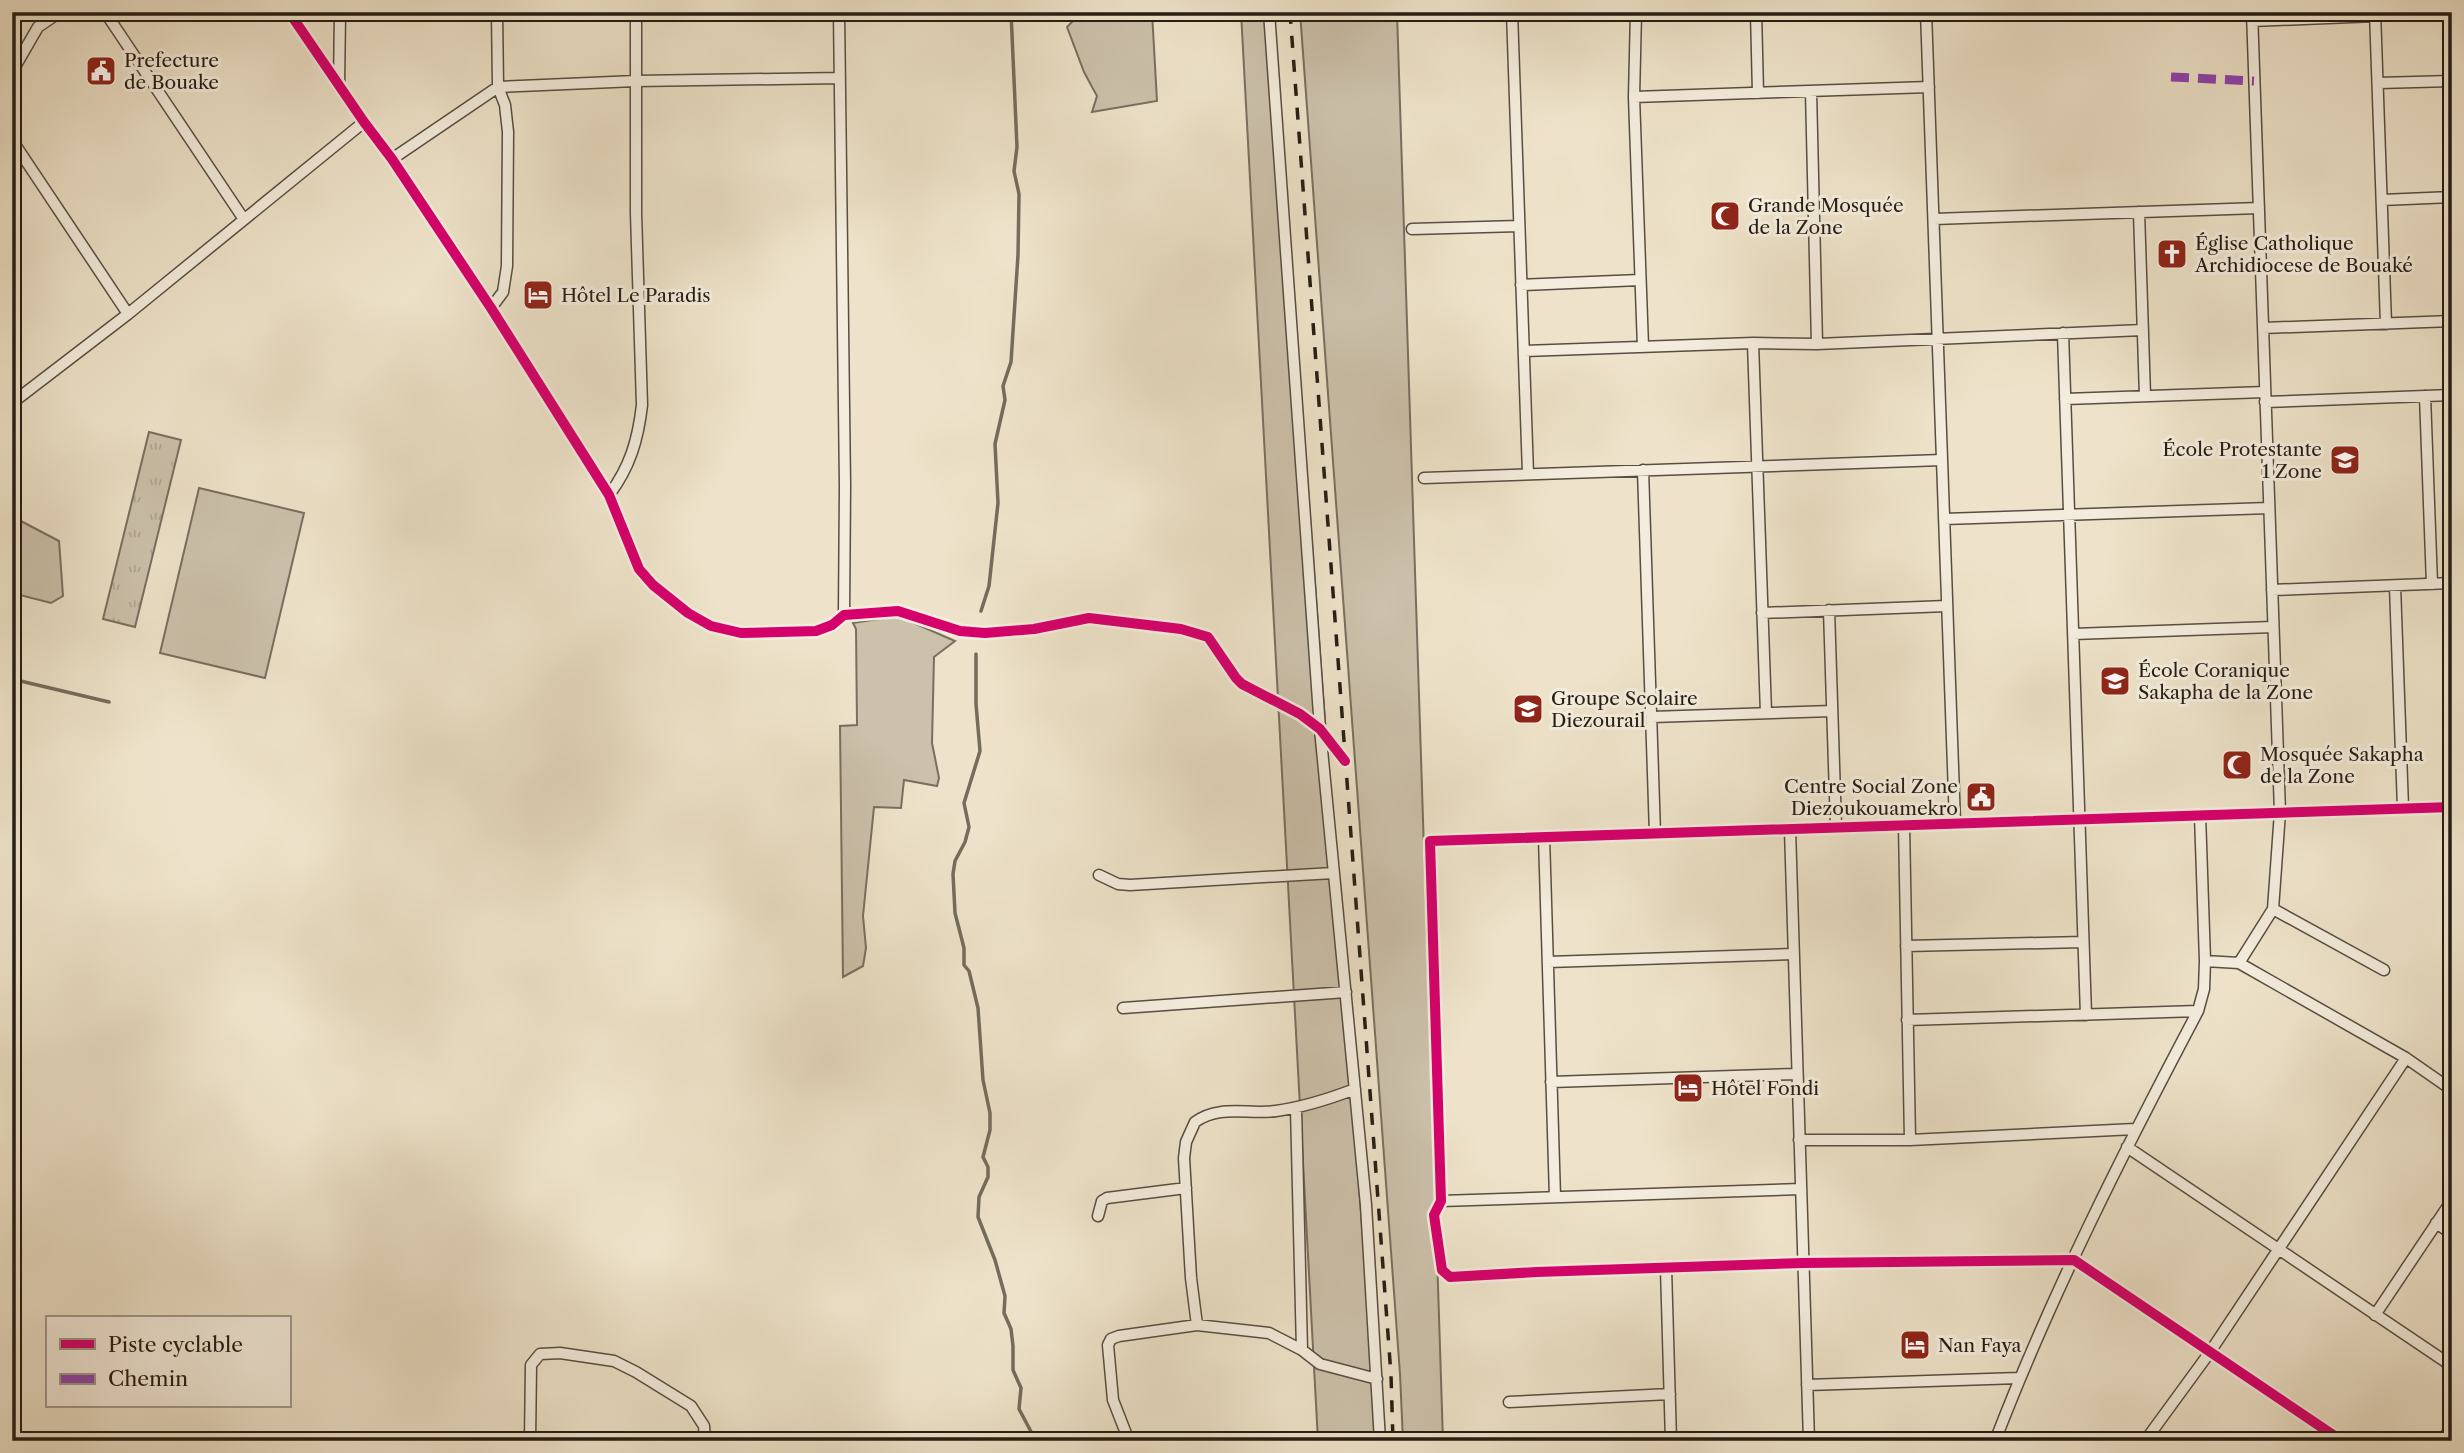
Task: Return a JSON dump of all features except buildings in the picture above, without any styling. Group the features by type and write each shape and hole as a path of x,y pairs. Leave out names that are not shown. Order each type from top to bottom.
{"street":[{"path":"12,72 38,27 60,12"},
{"path":"105,12 243,218"},
{"path":"289,12 491,308 609,495 639,569 667,597 711,626 741,633 816,631 832,625 844,615 898,611 960,631 985,634 1034,629 1089,618 1181,629 1208,637 1216,645 1232,674 1242,684 1300,714 1320,729 1345,761"},
{"path":"340,12 340,87"},
{"path":"491,308 503,292 507,266 508,132 505,105 498,88 497,12"},
{"path":"609,495 632,457 639,433 642,405 636,212 636,12"},
{"path":"839,12 844,615"},
{"path":"1269,12 1320,729 1366,1205 1380,1441"},
{"path":"1404,15 1477,12"},
{"path":"1512,12 1528,474"},
{"path":"1636,12 1634,97 1643,347"},
{"path":"1756,12 1758,93"},
{"path":"1926,12 1955,823"},
{"path":"2239,963 2273,909 2280,812 2252,16 2376,14 2386,324"},
{"path":"391,159 498,88 636,81 840,78"},
{"path":"2378,83 2452,81"},
{"path":"1634,97 1929,87"},
{"path":"1811,91 1818,344"},
{"path":"12,403 128,314 364,122"},
{"path":"12,140 128,314"},
{"path":"2382,200 2452,197"},
{"path":"1934,219 2259,208"},
{"path":"2139,212 2145,396"},
{"path":"1412,229 1519,226"},
{"path":"1521,285 1640,280"},
{"path":"2263,328 2452,321"},
{"path":"1524,351 1938,340 2143,330"},
{"path":"2063,333 2085,1015"},
{"path":"1753,344 1766,713"},
{"path":"2065,399 2145,396 2452,395"},
{"path":"2426,396 2432,584"},
{"path":"1424,478 1942,460"},
{"path":"1643,470 1655,834"},
{"path":"1944,519 2269,508"},
{"path":"2272,590 2452,583"},
{"path":"2395,586 2403,808"},
{"path":"1762,612 1947,606"},
{"path":"1829,610 1836,827"},
{"path":"2073,634 2273,627"},
{"path":"1651,717 1832,711"},
{"path":"2342,1441 2074,1260 1803,1263 1450,1277 1442,1270 1434,1215 1441,1201 1430,841 2452,807"},
{"path":"1995,1441 2019,1378 2135,1129 2198,1011 2204,989 2205,961 2200,815"},
{"path":"1903,825 1910,1140"},
{"path":"1790,829 1809,1441"},
{"path":"1544,838 1555,1197"},
{"path":"1099,874 1118,884 1130,885 1333,873"},
{"path":"2273,909 2384,970"},
{"path":"1906,946 2083,942"},
{"path":"1548,962 1794,954"},
{"path":"2205,961 2239,963 2406,1058 2452,1090"},
{"path":"1123,1008 1346,992"},
{"path":"1906,1020 2198,1011"},
{"path":"2145,1441 2210,1352 2406,1058"},
{"path":"1551,1082 1797,1074"},
{"path":"1197,1325 1191,1278 1186,1188 1186,1142 1195,1122 1218,1112 1271,1112 1316,1105 1355,1089"},
{"path":"1296,1108 1302,1350"},
{"path":"1800,1140 1910,1140 2135,1129"},
{"path":"2127,1147 2452,1366"},
{"path":"1098,1216 1102,1201 1107,1198 1186,1188"},
{"path":"1441,1201 1801,1189"},
{"path":"2375,1315 2452,1200"},
{"path":"2437,1223 2452,1234"},
{"path":"1666,1268 1671,1441"},
{"path":"1129,1441 1113,1400 1108,1345 1111,1339 1119,1336 1197,1325 1269,1332 1302,1350 1320,1364 1377,1379"},
{"path":"530,1441 531,1365 540,1354 560,1353 614,1361 636,1372 691,1406 704,1426 705,1441"},
{"path":"1807,1385 2019,1378"},
{"path":"1508,1402 1670,1394"},
{"path":"2442,1441 2452,1426"}],"green space":[{"path":"1076,12 1152,12 1157,101 1092,112 1097,96 1084,72 1067,27 1077,17"},
{"path":"1241,12 1273,12 1376,1441 1318,1441"},
{"path":"1300,12 1397,12 1443,1441 1403,1441"},
{"path":"149,432 181,440 135,627 103,619"},
{"path":"199,488 304,513 265,678 160,653"},
{"path":"17,519 59,541 63,596 51,603 12,593 12,520"},
{"path":"898,616 955,641 934,657 932,743 939,778 937,786 904,780 901,808 874,807 863,916 866,948 863,966 843,977 840,726 857,725 856,629 853,623"}],"waterway":[{"path":"981,611 989,586 998,503 995,444 1005,400 1003,386 1011,362 1018,255 1019,194 1014,171 1017,147 1011,12"},
{"path":"976,654 980,751 964,803 969,827 955,861 953,874 955,913 964,948 964,965 969,971 978,1008 983,1080 990,1113 990,1130 983,1157 988,1167 988,1177 979,1197 978,1217 995,1260 1005,1296 1004,1313 1011,1329 1013,1370 1021,1388 1019,1409 1036,1441"},
{"path":"12,679 109,702"}],"railway":[{"path":"1290,12 1391,1375 1393,1441"}],"marked path":[{"path":"2171,77 2254,81"}],"cycle path":[{"path":"289,12 392,159 491,308 609,495 639,569 653,585 688,613 711,626 741,633 816,631 832,625 844,615 898,611 960,631 985,633 1034,629 1089,618 1181,629 1208,637 1242,684 1300,714 1320,729 1345,761"},
{"path":"2342,1441 2074,1260 1803,1263 1450,1277 1442,1270 1434,1215 1441,1201 1430,841 2452,807"}],"place":[{"name":"Prefecture de Bouake","path":"101,71"},
{"name":"Grande Mosquée de la Zone","path":"1725,216"},
{"name":"Église Catholique Archidiocese de Bouaké","path":"2172,254"},
{"name":"Hôtel Le Paradis","path":"538,295"},
{"name":"École Protestante 1 Zone","path":"2345,460"},
{"name":"École Coranique Sakapha de la Zone","path":"2115,681"},
{"name":"Groupe Scolaire Diezourail","path":"1528,709"},
{"name":"Mosquée Sakapha de la Zone","path":"2237,765"},
{"name":"Centre Social Zone Diezoukouamekro","path":"1981,797"},
{"name":"Hôtel Fondi","path":"1688,1088"},
{"name":"Nan Faya","path":"1915,1345"}]}
